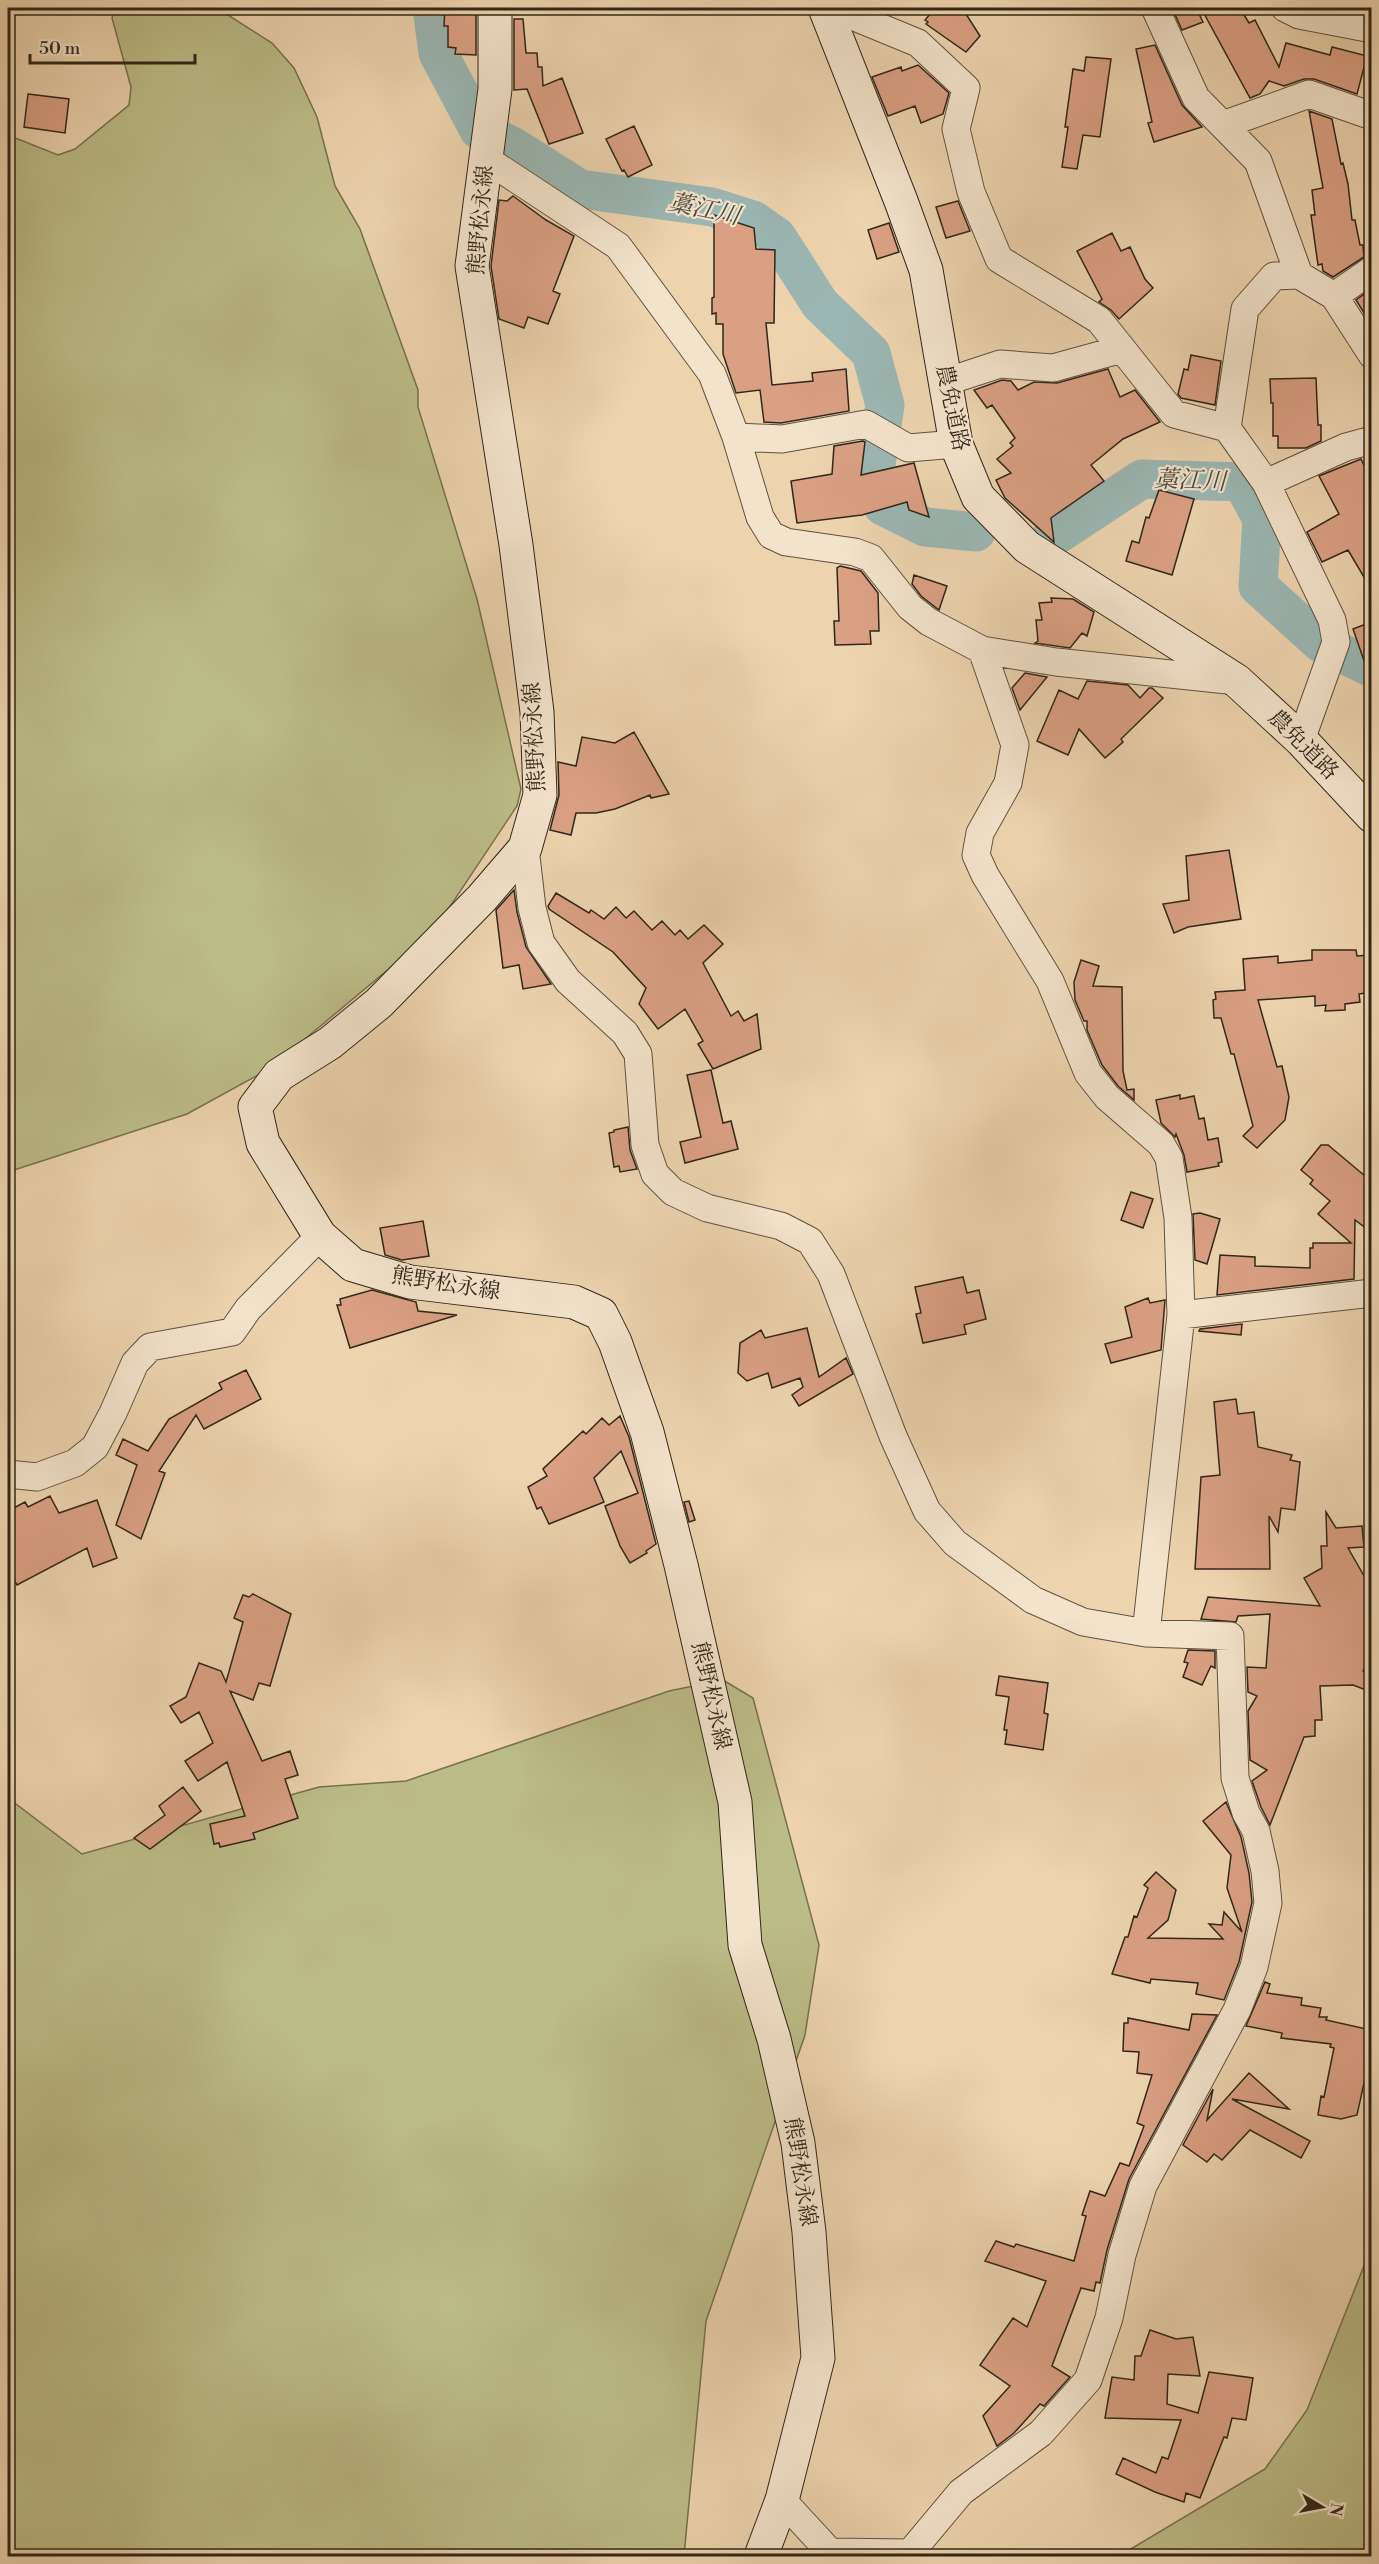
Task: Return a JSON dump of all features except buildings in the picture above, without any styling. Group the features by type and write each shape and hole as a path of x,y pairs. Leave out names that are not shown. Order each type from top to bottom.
{"main road":[{"name":"熊野松永線","path":"495,8 495,89 472,266 516,545 537,712 540,795 525,848 482,898 379,1003 330,1043 279,1075 255,1107 263,1143 320,1236 353,1264 410,1282 574,1302 601,1314 619,1353 647,1432 681,1564 735,1802 745,1945 774,2039 798,2143 809,2232 818,2358 782,2500 761,2556"},
{"name":"農免道路","path":"826,12 926,270 956,444 978,497 1027,547 1237,681 1300,740 1371,816"}],"street":[{"path":"1155,8 1196,98 1258,161 1299,275"},
{"path":"1286,8 1299,15 1371,29"},
{"path":"826,12 850,15 918,43 966,88 956,129 971,192 999,259 1099,320 1174,414 1227,428 1266,483 1332,620 1333,648 1300,740"},
{"path":"1223,125 1309,94 1371,116"},
{"path":"488,143 618,246 712,374 736,437 760,517 771,535 786,542 855,552 871,558 910,607 929,622 982,650 1056,662 1237,681"},
{"path":"1334,296 1371,270"},
{"path":"1227,428 1245,309 1274,276 1299,275 1334,296 1371,355"},
{"path":"945,382 1000,364 1053,368 1122,349"},
{"path":"736,437 782,439 866,424 908,448 956,444"},
{"path":"1266,483 1346,447 1371,440"},
{"path":"982,650 1014,745 1008,783 980,832 976,855 985,875 1050,981 1088,1073 1107,1097 1161,1144 1169,1158 1178,1218 1181,1315 1146,1633"},
{"path":"525,848 532,908 541,943 568,981 625,1033 638,1054 645,1145 655,1174 673,1192 707,1208 781,1226 810,1241 831,1274 893,1436 927,1510 955,1543 1033,1600 1083,1622 1146,1633 1230,1636 1235,1778 1246,1813 1256,1832 1265,1871 1268,1903 1254,1967 1237,2010 1143,2186 1122,2255 1109,2318 1088,2380 1041,2433 961,2492 910,2554 831,2552 782,2500"},
{"path":"8,1474 37,1477 75,1463 95,1447 135,1363 150,1347 232,1332 249,1310 320,1236"},
{"path":"1181,1315 1371,1293"}],"green space":[{"path":"115,8 217,8 272,43 294,68 317,117 335,186 360,229 418,390 418,407 477,599 521,789 517,806 433,932 269,1069 187,1114 8,1172 8,135 58,155 75,149 129,105 131,87 112,18"},
{"path":"723,1680 753,1698 819,1945 805,2035 706,2321 684,2556 8,2556 8,1798 82,1854 319,1787 406,1781 669,1691"},
{"path":"1371,2248 1371,2556 1119,2556 1265,2469 1307,2410"}],"waterway":[{"name":"藁江川","path":"432,8 438,53 479,130 512,146 580,189 712,207 753,220 777,237 820,304 871,353 885,405 874,478 883,506 925,527 976,532"},
{"name":"藁江川","path":"1049,540 1142,479 1242,482 1262,519 1258,586 1321,643 1372,668"}]}
